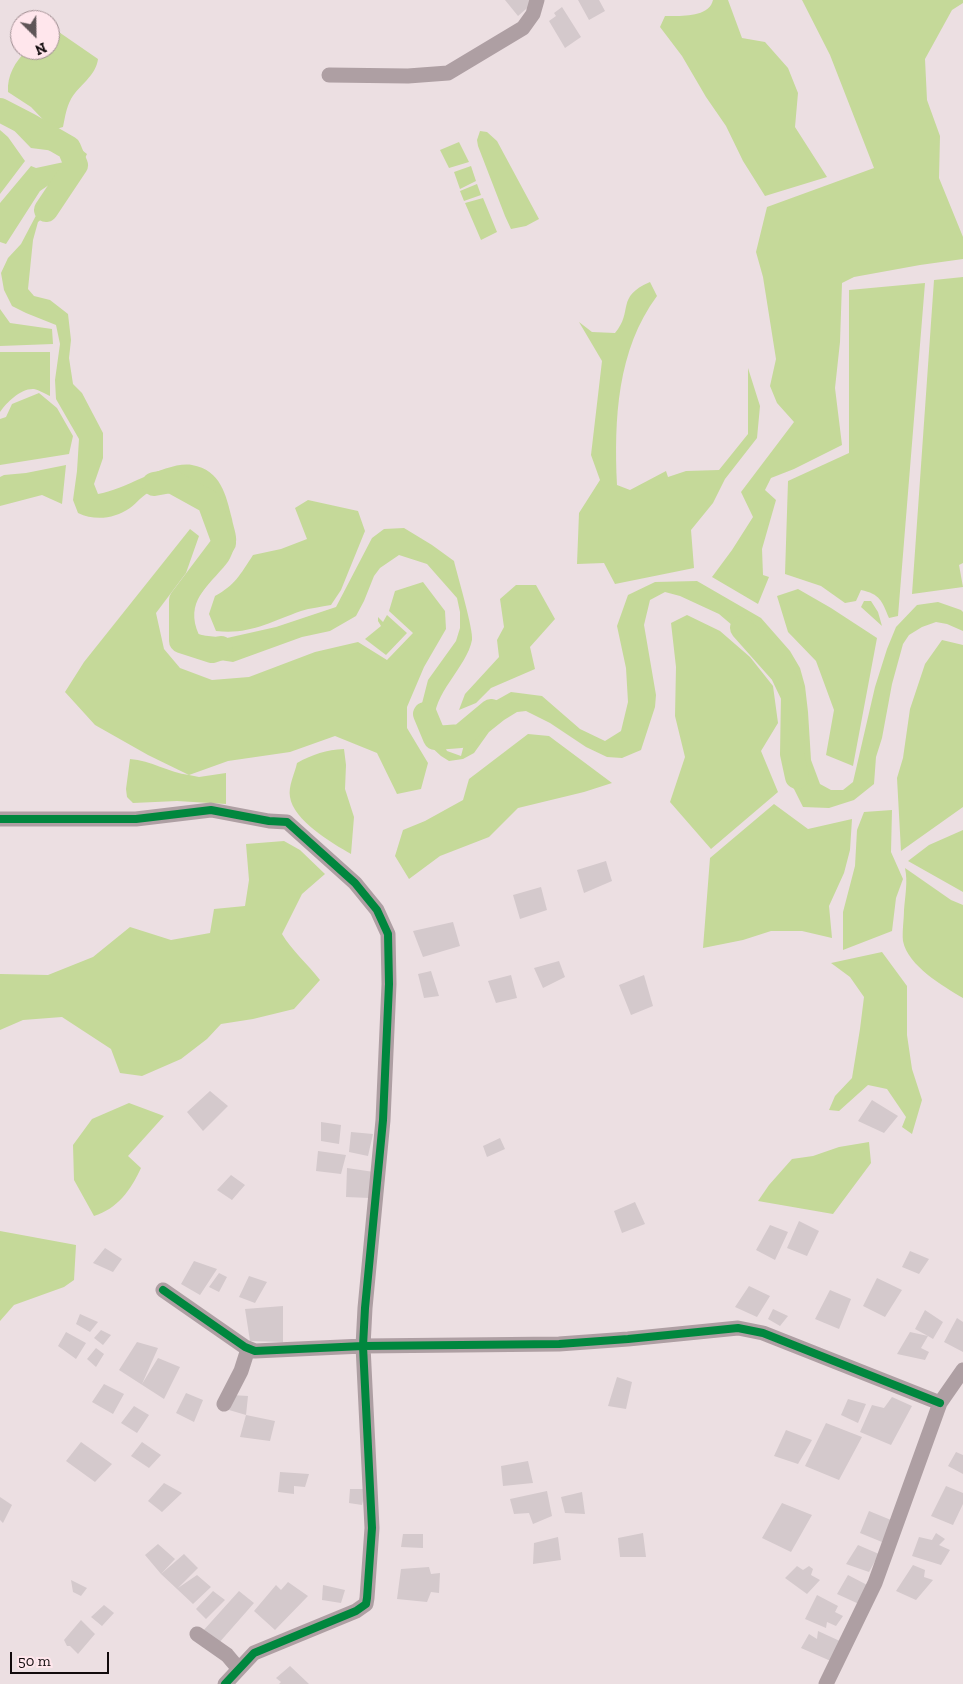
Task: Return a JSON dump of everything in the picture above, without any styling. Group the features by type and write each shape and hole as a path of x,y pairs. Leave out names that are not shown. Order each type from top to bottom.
{"street":[{"path":"330,75 408,76 448,73 523,28 533,14 537,0"},
{"path":"0,819 136,819 211,810 269,821 287,822 356,883 377,910 388,934 389,984 383,1120 363,1346 372,1528 366,1604 356,1611 254,1653 225,1684"},
{"path":"163,1290 248,1349 255,1351 363,1346 559,1344 738,1328 763,1334 940,1403"},
{"path":"224,1404 241,1371 248,1349"},
{"path":"826,1684 875,1583 940,1403 963,1370"},
{"path":"197,1634 227,1656 238,1668"}],"shaded area":[{"path":"713,0 728,0 742,38 765,42 788,68 798,93 795,127 827,177 765,196 743,161 726,126 682,56 660,27 665,16 685,16 700,13 710,6"},
{"path":"802,0 963,0 963,3 952,10 925,59 927,100 940,136 939,178 963,237 963,259 854,277 842,283 840,342 835,388 842,445 794,469 771,478 765,490 776,500 762,549 763,575 769,577 758,604 712,577 753,517 741,492 794,422 777,403 770,386 776,359 763,277 756,252 767,207 874,168 830,55"},
{"path":"60,33 98,59 91,75 71,99 63,127 53,130 31,107 8,92 9,80 18,60 60,60"},
{"path":"0,110 35,139 46,144 70,141 87,154 64,201 38,222 33,240 28,289 34,296 50,300 68,314 71,340 69,358 73,384 82,393 103,433 103,458 94,484 98,494 121,487 158,471 182,465 192,465 210,472 221,485 230,510 236,542 228,561 200,595 196,604 194,613 199,635 227,638 276,627 336,607 372,538 384,529 404,528 454,561 472,635 469,650 438,702 435,713 435,723 447,751 461,756 470,722 479,710 511,692 542,696 580,729 605,741 621,731 628,702 626,668 617,626 628,595 655,582 697,581 761,618 790,651 800,668 805,686 811,760 820,784 831,790 843,790 853,782 875,687 896,627 917,605 938,602 961,610 963,612 963,631 947,624 936,622 922,627 909,635 903,644 876,757 874,784 854,800 829,808 803,807 791,783 788,757 796,736 798,691 793,677 719,614 680,596 665,592 650,600 644,625 656,695 655,707 641,750 622,758 607,757 586,747 550,723 526,711 517,712 504,720 489,732 474,753 463,759 449,761 441,756 428,744 418,719 428,680 456,641 460,628 460,612 457,598 427,564 399,555 380,568 374,576 356,616 330,631 302,637 233,662 207,658 192,651 186,624 185,604 189,594 214,563 222,548 224,528 221,518 212,498 198,483 172,490 149,492 124,512 111,517 98,518 78,513 73,500 79,439 56,399 55,380 60,344 56,325 12,306 4,290 1,273 8,258 21,244 41,206 64,183 69,175 72,164 70,153 31,148 0,116"},
{"path":"0,130 8,137 25,161 0,194"},
{"path":"480,131 487,132 497,141 539,219 526,226 511,229 478,146 477,140"},
{"path":"459,142 469,162 449,168 440,150"},
{"path":"64,162 68,172 40,191 6,244 0,242 0,203 31,166 36,168"},
{"path":"471,166 476,181 460,189 454,172"},
{"path":"477,184 481,195 464,201 460,191"},
{"path":"483,198 497,232 481,240 465,203"},
{"path":"963,277 963,563 959,565 963,587 912,594 934,280"},
{"path":"650,282 657,296 633,339 621,386 616,435 617,485 630,490 666,471 668,477 686,471 719,470 748,434 748,368 760,406 757,438 725,479 713,503 691,530 694,568 615,584 604,563 577,564 579,513 600,480 591,455 602,361 579,322 592,332 615,333 624,318 626,305 632,293"},
{"path":"925,283 898,616 889,618 880,599 872,594 861,590 856,601 845,603 821,586 785,574 788,481 849,453 849,290"},
{"path":"0,309 10,323 52,329 53,344 0,346"},
{"path":"0,352 50,352 50,396 34,389 29,389 19,393 10,400 0,412"},
{"path":"39,393 57,408 73,436 69,454 0,465 0,419 6,417 12,404"},
{"path":"66,465 62,504 42,495 0,506 0,477"},
{"path":"308,500 358,511 365,531 341,590 331,605 304,610 249,629 228,632 216,631 209,614 215,596 241,574 253,555 281,549 307,539 295,508"},
{"path":"190,529 199,536 186,573 156,613 164,649 180,668 212,680 249,677 315,652 358,642 387,660 413,633 389,611 395,591 423,582 445,611 446,629 424,667 407,707 407,728 428,763 421,789 397,794 377,753 335,736 290,752 228,761 189,775 148,755 95,725 65,692 84,662"},
{"path":"516,585 536,585 555,619 530,647 535,669 491,688 476,703 459,710 465,694 499,657 497,640 504,627 500,599"},
{"path":"798,589 877,638 853,766 826,755 834,710 816,661 788,632 777,596"},
{"path":"864,601 871,601 878,612 882,626 861,607"},
{"path":"387,615 407,633 386,655 365,639 381,626 378,617 383,622"},
{"path":"687,615 720,631 750,657 773,686 778,723 761,751 778,792 711,849 670,802 685,757 675,716 676,667 671,623"},
{"path":"942,640 963,645 963,807 901,851 897,778 903,758 910,709 925,664"},
{"path":"528,734 549,736 612,783 584,792 518,808 489,837 440,856 409,879 395,856 403,830 425,821 463,800 469,779"},
{"path":"344,749 346,765 345,789 354,817 351,854 314,830 298,814 290,797 291,784 297,763 320,753"},
{"path":"130,759 199,777 226,773 226,804 177,801 133,803 127,797 126,789"},
{"path":"774,804 808,829 852,819 850,850 844,873 829,906 832,938 802,931 771,931 743,940 703,948 710,858"},
{"path":"892,810 891,852 903,879 896,898 892,931 843,950 843,912 855,866 857,830 864,812"},
{"path":"963,830 963,892 908,861 929,845"},
{"path":"284,841 300,850 325,874 302,894 282,934 320,980 294,1009 253,1019 221,1024 207,1039 181,1059 142,1076 120,1073 111,1049 62,1017 23,1020 0,1030 0,974 48,975 93,957 130,927 171,940 210,933 214,909 245,906 249,880 246,844"},
{"path":"905,868 951,900 963,905 963,998 927,974 906,950 903,941"},
{"path":"882,952 907,986 907,1035 912,1069 922,1100 912,1134 902,1127 906,1117 887,1089 868,1085 839,1111 829,1110 835,1096 852,1078 864,997 850,977 831,963"},
{"path":"129,1103 164,1116 128,1156 141,1168 133,1184 110,1209 94,1216 74,1180 73,1145 92,1119"},
{"path":"869,1142 871,1163 833,1214 758,1201 769,1185 792,1159 813,1156 839,1147"},
{"path":"0,1231 76,1245 74,1280 64,1287 14,1305 0,1321"}],"building":[{"path":"505,0 531,0 533,3 518,16"},
{"path":"578,0 599,0 605,11 589,20"},
{"path":"562,7 581,37 565,48 549,21 556,16 554,13"},
{"path":"606,861 612,881 584,893 577,870"},
{"path":"541,887 547,910 520,919 513,895"},
{"path":"453,922 460,946 423,957 413,931"},
{"path":"559,961 565,977 543,988 534,968"},
{"path":"431,971 439,996 424,998 418,974"},
{"path":"511,975 517,998 496,1003 488,981"},
{"path":"644,975 653,1006 631,1015 619,985"},
{"path":"210,1091 228,1106 203,1131 187,1112"},
{"path":"872,1100 898,1116 884,1133 858,1121"},
{"path":"321,1122 341,1125 339,1144 321,1141"},
{"path":"351,1132 373,1134 368,1156 349,1152"},
{"path":"500,1138 505,1149 487,1157 483,1146"},
{"path":"318,1151 346,1155 341,1174 316,1171"},
{"path":"347,1168 374,1172 370,1198 346,1197"},
{"path":"231,1175 245,1185 232,1200 217,1190"},
{"path":"635,1202 645,1224 622,1233 614,1211"},
{"path":"799,1221 819,1231 807,1256 787,1248"},
{"path":"770,1225 788,1232 775,1260 756,1250"},
{"path":"105,1248 122,1259 113,1272 93,1263"},
{"path":"910,1251 929,1259 919,1274 902,1267"},
{"path":"194,1261 217,1269 200,1295 181,1284"},
{"path":"219,1273 227,1277 219,1292 209,1287"},
{"path":"249,1276 267,1282 255,1303 239,1297"},
{"path":"877,1278 902,1290 885,1317 863,1306"},
{"path":"749,1286 770,1296 757,1317 735,1307"},
{"path":"830,1290 851,1299 839,1329 815,1319"},
{"path":"283,1306 283,1342 250,1341 245,1309"},
{"path":"773,1309 788,1316 780,1326 768,1319"},
{"path":"925,1310 943,1322 933,1339 915,1329"},
{"path":"80,1314 98,1322 90,1332 76,1324"},
{"path":"957,1318 963,1322 963,1352 944,1342"},
{"path":"101,1330 111,1335 103,1345 94,1338"},
{"path":"66,1332 86,1343 76,1359 58,1346"},
{"path":"910,1332 928,1336 921,1348 929,1352 925,1360 897,1354"},
{"path":"137,1342 158,1348 142,1384 158,1358 180,1367 164,1399 119,1370"},
{"path":"96,1348 104,1354 96,1367 87,1359"},
{"path":"617,1377 632,1382 626,1409 608,1406"},
{"path":"104,1384 124,1394 113,1414 92,1402"},
{"path":"186,1393 203,1400 194,1422 176,1413"},
{"path":"232,1395 248,1396 246,1415 229,1410"},
{"path":"892,1397 912,1406 891,1445 860,1432 872,1405 884,1408"},
{"path":"848,1399 866,1404 858,1423 841,1415"},
{"path":"134,1406 149,1415 137,1433 121,1423"},
{"path":"246,1415 275,1421 270,1441 240,1437"},
{"path":"826,1423 862,1437 839,1480 805,1466"},
{"path":"786,1430 812,1440 798,1464 774,1456"},
{"path":"81,1442 112,1464 95,1482 66,1461"},
{"path":"142,1442 161,1455 149,1468 131,1456"},
{"path":"956,1452 963,1455 963,1474 948,1466"},
{"path":"528,1461 533,1483 503,1486 501,1466"},
{"path":"280,1472 309,1474 305,1487 294,1486 294,1494 278,1492"},
{"path":"164,1483 182,1493 162,1512 148,1501"},
{"path":"946,1486 963,1493 963,1504 953,1525 931,1516"},
{"path":"350,1489 366,1489 362,1505 349,1503"},
{"path":"547,1491 552,1516 533,1524 529,1513 514,1514 510,1499"},
{"path":"582,1492 585,1514 565,1513 561,1497"},
{"path":"0,1497 12,1505 3,1523 0,1520"},
{"path":"782,1503 812,1515 791,1552 762,1538"},
{"path":"869,1511 891,1520 882,1542 860,1533"},
{"path":"643,1533 646,1557 620,1557 618,1538"},
{"path":"936,1533 945,1539 939,1545 950,1550 941,1565 912,1556 919,1537 932,1540"},
{"path":"403,1534 423,1534 423,1548 401,1547"},
{"path":"558,1537 561,1560 533,1564 534,1543"},
{"path":"158,1544 175,1559 161,1574 145,1555"},
{"path":"858,1545 879,1554 869,1572 846,1564"},
{"path":"184,1554 198,1568 178,1588 197,1575 211,1587 193,1604 161,1574"},
{"path":"913,1565 925,1570 924,1577 933,1580 916,1600 896,1591"},
{"path":"797,1566 803,1570 809,1566 813,1569 811,1575 820,1580 807,1594 785,1578"},
{"path":"429,1567 431,1574 440,1573 439,1593 431,1592 427,1602 397,1599 401,1569"},
{"path":"848,1575 871,1587 859,1604 837,1594"},
{"path":"71,1580 87,1588 81,1596 73,1592"},
{"path":"288,1582 308,1596 275,1630 254,1611 276,1585 281,1590"},
{"path":"323,1585 345,1590 341,1603 322,1600"},
{"path":"213,1591 225,1600 206,1619 196,1609"},
{"path":"239,1591 254,1603 218,1644 202,1632"},
{"path":"817,1595 838,1606 835,1612 843,1616 836,1626 827,1622 826,1628 805,1619"},
{"path":"104,1605 114,1613 102,1626 91,1617"},
{"path":"81,1620 95,1634 78,1654 70,1646 67,1646 64,1640"},
{"path":"818,1631 842,1642 833,1662 801,1648 809,1634 817,1639"},
{"path":"290,1666 309,1684 279,1684 281,1682 276,1678"}],"waterway":[{"path":"0,110 69,148 76,165 46,210"},
{"path":"154,484 171,481 209,502 224,543 181,600 181,641 212,651 221,648"},
{"path":"742,628 782,673 793,696 792,754 797,777"},
{"path":"425,714 435,738 461,736 491,711"}],"cycle path":[{"path":"0,819 136,819 211,810 269,821 287,822 355,883 377,910 388,934 389,984 383,1120 363,1346 372,1528 366,1604 356,1611 254,1653 225,1684"},
{"path":"163,1290 245,1347 255,1351 363,1346 559,1344 738,1328 763,1333 940,1403"}]}
